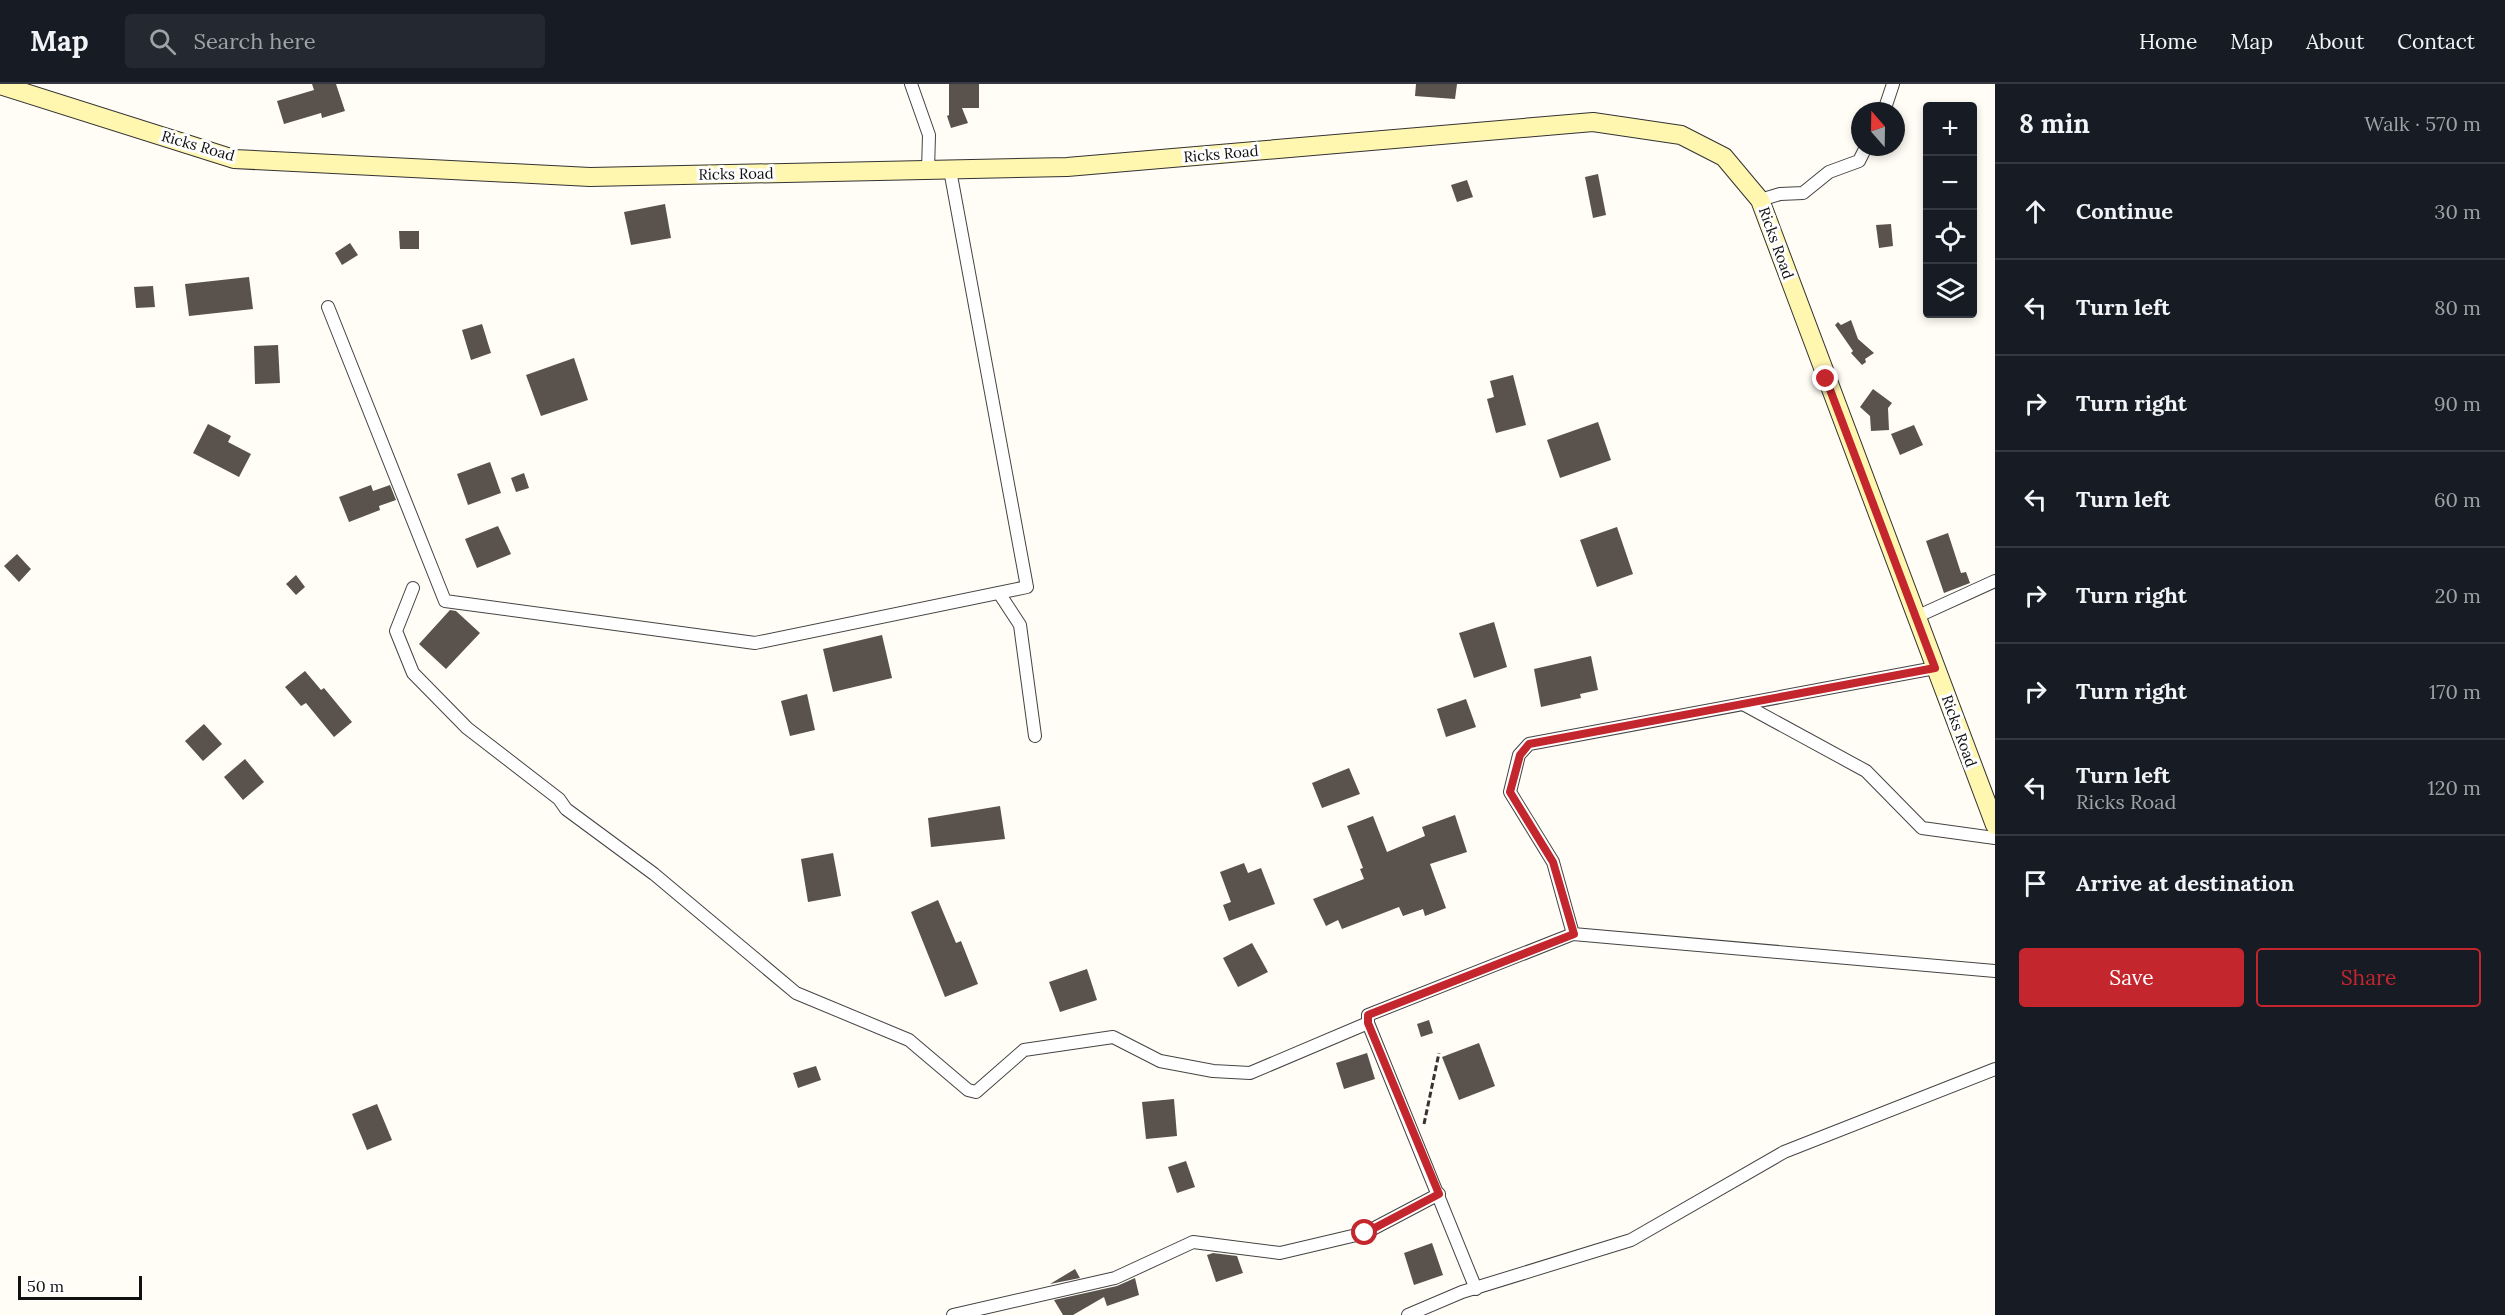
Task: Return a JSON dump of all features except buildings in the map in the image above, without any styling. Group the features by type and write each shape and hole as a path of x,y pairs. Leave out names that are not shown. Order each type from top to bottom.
{"street":[{"path":"911,84 929,135 928,170"},
{"path":"1887,102 1893,84"},
{"name":"Ricks Road","path":"0,85 234,159 590,177 1067,167 1593,122 1681,135 1724,157 1760,200 1995,825"},
{"path":"1760,200 1780,194 1803,192 1829,172 1859,161 1862,156"},
{"path":"328,307 445,601 755,643 1027,587 950,170"},
{"path":"1916,617 1995,581"},
{"path":"413,588 396,631 413,673 467,728 559,799 566,809 654,874 796,993 909,1040 968,1090 976,1092 1024,1050 1113,1037 1160,1061 1214,1071 1250,1073 1368,1023"},
{"path":"999,593 1020,625 1035,736"},
{"path":"1574,934 1553,862 1510,792 1520,755 1529,744 1935,668"},
{"path":"1743,704 1866,771 1923,828 1995,838"},
{"path":"1476,1289 1420,1146 1368,1023 1368,1015 1574,934 1995,971"},
{"path":"1408,1315 1448,1298 1631,1240 1785,1152 1995,1069"},
{"path":"953,1315 1115,1278 1193,1242 1280,1253 1365,1233 1439,1194"}],"path":[{"path":"1420,1146 1439,1053"}],"route":[{"path":"1365,1233 1439,1194 1368,1023 1368,1015 1574,934 1553,862 1510,792 1520,755 1529,744 1935,668 1826,379"}]}
